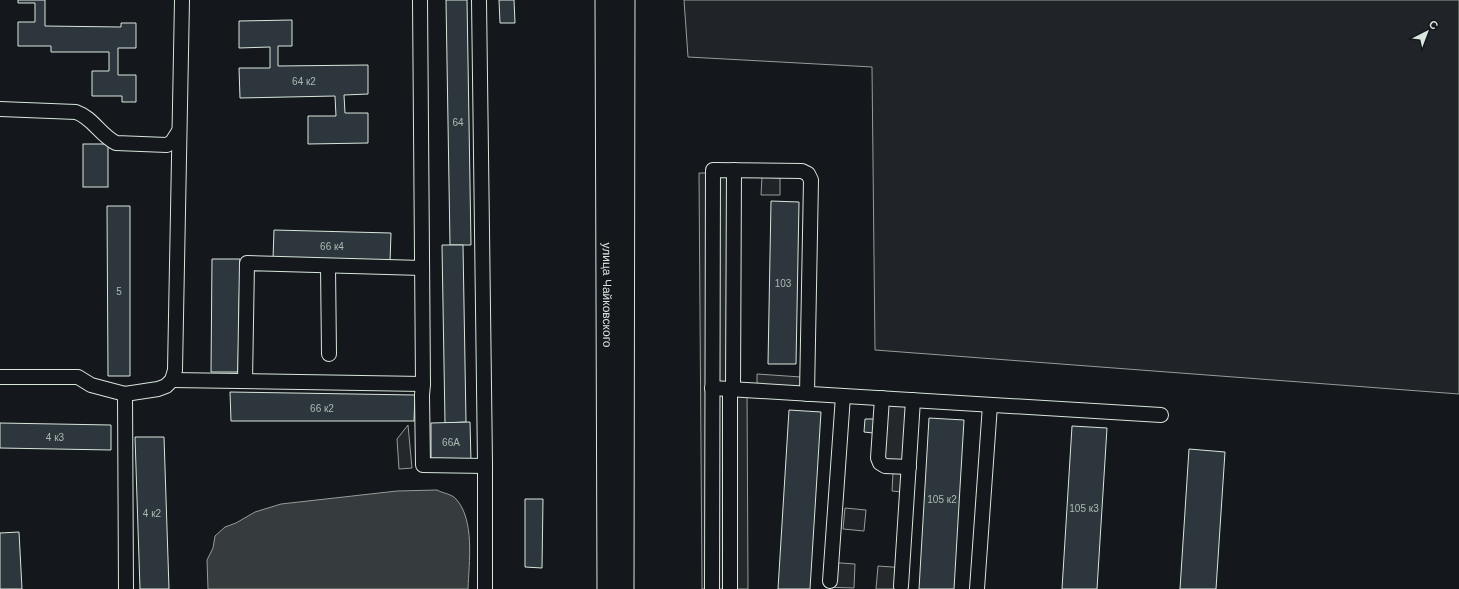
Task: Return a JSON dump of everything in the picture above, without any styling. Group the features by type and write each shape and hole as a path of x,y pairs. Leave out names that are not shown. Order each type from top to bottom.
{"highway":[{"name":"улица Чайковского","path":"606,0 608,589"},
{"name":"улица Чайковского","path":"623,589 624,0"}],"lane":[{"path":"0,377 78,378 91,385 125,394 158,389 166,386 172,380 175,370 182,0"},
{"path":"420,0 423,465 485,466"},
{"path":"479,0 486,589"},
{"path":"0,109 76,112 85,115 109,140 116,143 167,145 172,142 179,131"},
{"path":"712,589 713,170 802,171 808,174 811,180 807,394"},
{"path":"730,589 734,170"},
{"path":"246,381 247,263 422,268"},
{"path":"328,266 329,354"},
{"path":"172,380 423,384"},
{"path":"712,388 1161,415"},
{"path":"125,394 126,589"},
{"path":"830,581 843,396"},
{"path":"882,398 878,458 880,463 885,466 909,467"},
{"path":"901,586 913,400"},
{"path":"977,589 990,405"}],"shaded area":[{"path":"684,0 1459,0 1459,394 875,350 872,67 688,57"},
{"path":"699,173 737,173 738,386 747,387 748,589 702,589"},
{"path":"762,177 780,178 780,195 761,195"},
{"path":"757,374 801,377 801,387 757,385"},
{"path":"887,403 907,404 904,463 883,462"},
{"path":"408,425 412,468 399,469 397,439"},
{"path":"893,473 903,473 902,492 892,491"},
{"path":"437,490 456,499 466,518 470,542 468,589 208,589 207,560 213,548 215,536 225,527 236,523 255,512 281,504 397,491"},
{"path":"845,508 866,510 864,531 843,529"},
{"path":"827,562 855,564 854,588 825,587"},
{"path":"878,566 906,568 905,589 876,589"}],"building":[{"path":"18,0 45,0 45,26 121,27 121,23 136,23 136,48 118,48 118,75 136,75 136,102 122,102 122,96 92,96 92,71 109,71 109,52 51,52 51,46 18,46 18,22 35,22 35,3 18,3"},
{"path":"446,0 467,0 471,245 450,245"},
{"path":"499,0 514,0 515,23 500,23"},
{"path":"292,20 292,46 278,46 278,66 368,65 368,94 344,95 345,113 368,113 368,143 308,144 308,116 336,116 335,96 240,98 239,68 270,68 270,47 239,48 239,21"},
{"path":"83,144 108,144 108,187 83,187"},
{"path":"771,201 799,202 796,364 768,364"},
{"path":"107,206 130,206 130,376 108,376"},
{"path":"274,230 391,233 390,262 273,259"},
{"path":"442,245 463,245 466,422 445,423"},
{"path":"212,259 240,259 238,372 211,372"},
{"path":"230,392 415,395 414,421 231,421"},
{"path":"789,410 821,412 810,589 778,589"},
{"path":"929,418 964,420 954,589 919,589"},
{"path":"865,419 874,419 873,433 864,432"},
{"path":"470,422 471,461 431,462 431,423"},
{"path":"0,423 111,425 111,450 0,448"},
{"path":"1072,426 1107,428 1097,589 1062,589"},
{"path":"135,437 164,437 169,589 140,589"},
{"path":"1189,449 1225,452 1216,589 1180,589"},
{"path":"525,499 543,499 542,568 525,567"},
{"path":"19,532 22,589 0,589 0,533"}]}
